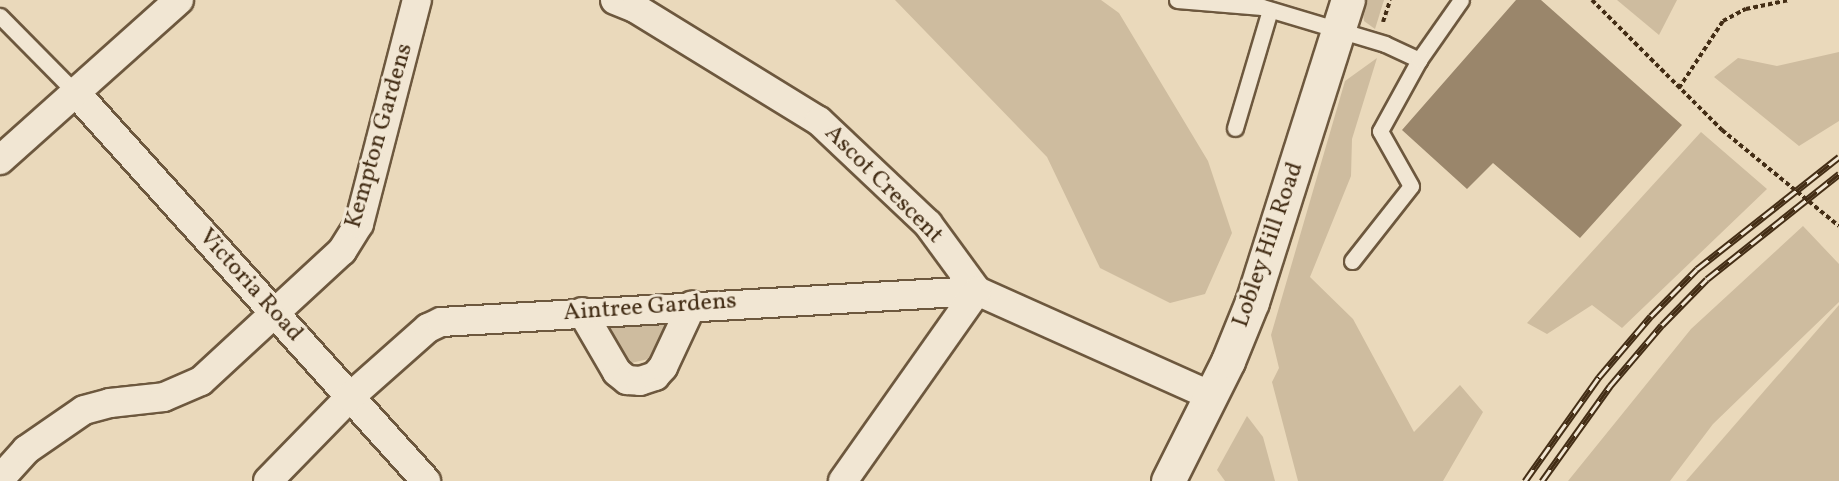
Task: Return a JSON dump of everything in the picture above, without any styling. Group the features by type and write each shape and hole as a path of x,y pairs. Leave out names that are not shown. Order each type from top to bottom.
{"main road":[{"name":"Lobley Hill Road","path":"1168,481 1212,396 1263,273 1343,15"}],"street":[{"path":"0,160 179,0"},
{"name":"Kempton Gardens","path":"0,478 26,450 84,410 110,403 182,393 201,381 342,251 359,224 417,0"},
{"name":"Ascot Crescent","path":"615,0 635,8 819,121 928,224 977,291 1212,396"},
{"name":"Victoria Road","path":"75,92 426,481"},
{"path":"843,481 977,291"},
{"name":"Aintree Gardens","path":"268,481 279,466 350,397 428,328 441,322 692,305 977,291"},
{"path":"582,312 617,372 627,380 640,381 655,376 663,367 692,305"}],"lane":[{"path":"1177,0 1343,15 1419,60"},
{"path":"1352,261 1410,186 1380,131 1419,60 1461,0"},
{"path":"1235,128 1270,9"},
{"path":"0,16 75,92"}],"path":[{"path":"1592,0 1722,130 1839,226"},
{"path":"1679,88 1723,21 1746,9 1789,0"}],"shaded area":[{"path":"895,0 1101,0 1119,13 1208,161 1232,233 1205,294 1170,303 1100,268 1047,157"},
{"path":"1361,0 1384,0 1375,29 1364,21"},
{"path":"1617,0 1677,0 1659,35"},
{"path":"1839,52 1839,121 1799,146 1714,77 1738,58 1777,66"},
{"path":"1377,58 1352,139 1351,176 1310,277 1353,319 1414,432 1460,385 1483,412 1443,481 1298,481 1272,382 1279,368 1271,335 1345,81"},
{"path":"1701,132 1767,189 1622,328 1592,305 1547,334 1527,323"},
{"path":"1803,226 1839,264 1839,302 1713,424 1670,481 1568,481 1691,329"},
{"path":"1839,305 1839,481 1686,481"},
{"path":"662,315 669,331 653,358 631,363 615,349 602,320"},
{"path":"1247,416 1263,437 1275,481 1225,481 1217,470"}],"building":[{"path":"1516,0 1541,0 1682,125 1580,238 1493,163 1467,189 1402,130"}],"railway":[{"path":"1525,481 1599,377 1651,316 1697,269 1839,157"},
{"path":"1542,481 1610,386 1662,325 1707,279 1839,174"}]}
